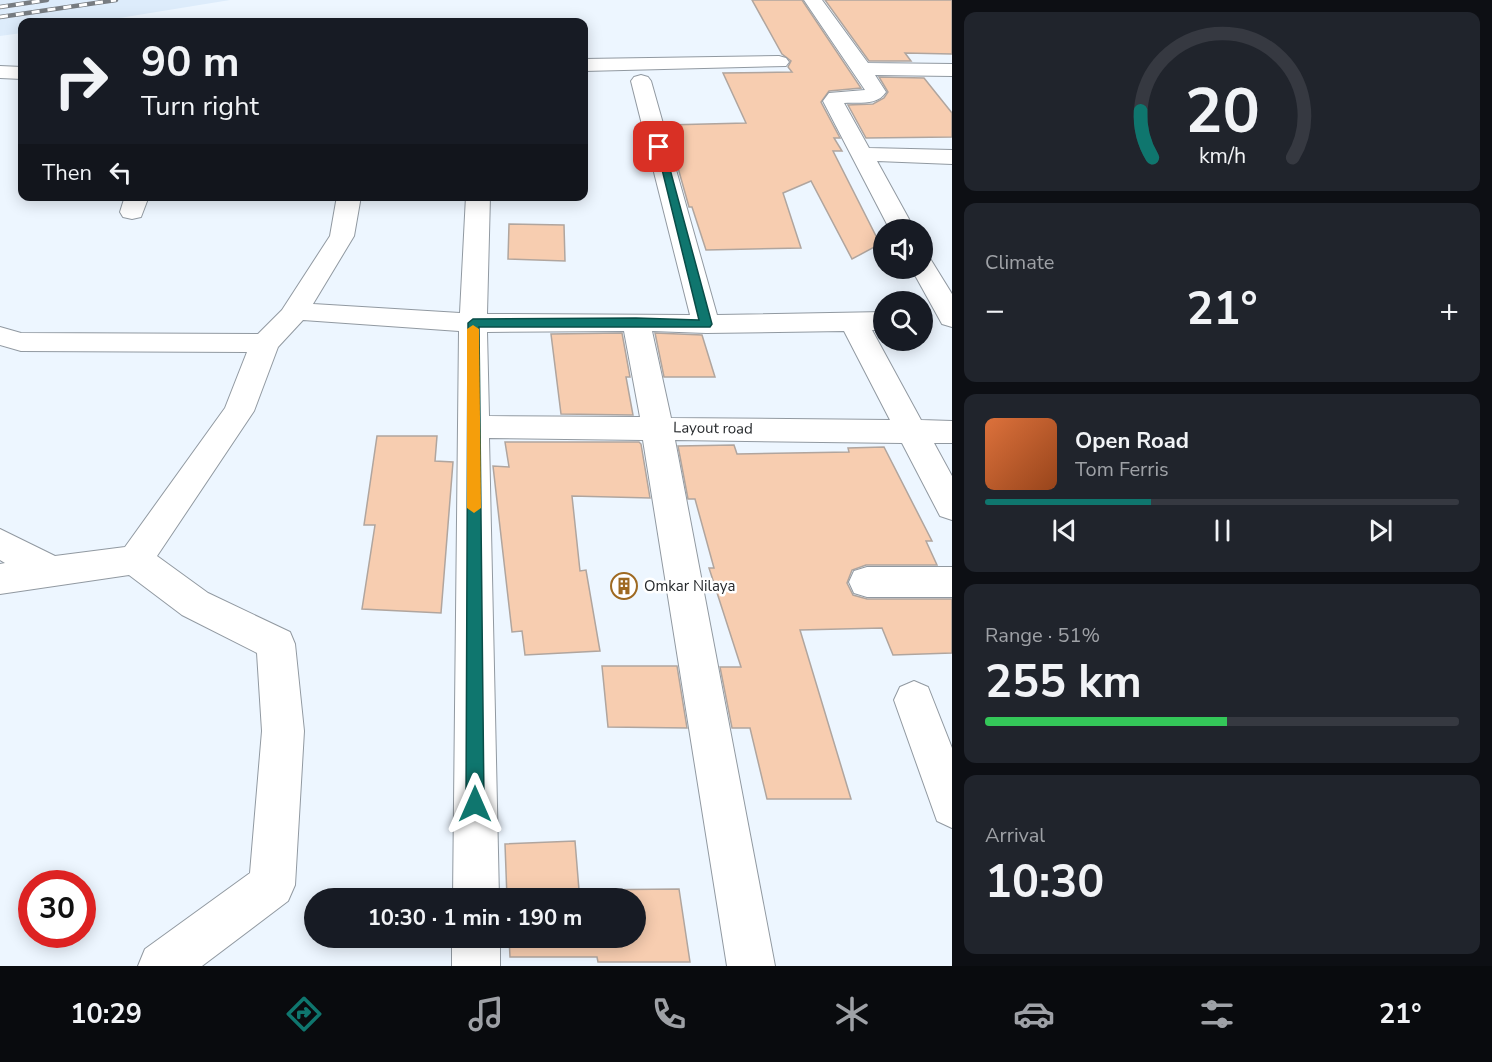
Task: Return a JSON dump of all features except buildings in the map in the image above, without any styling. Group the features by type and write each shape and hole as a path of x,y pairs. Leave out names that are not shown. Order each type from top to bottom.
{"street":[{"path":"813,0 876,92 871,96 836,97 832,101 897,219"},
{"path":"588,65 779,62"},
{"path":"862,69 952,70"},
{"path":"0,72 18,73"},
{"path":"641,81 706,324"},
{"path":"861,154 952,158"},
{"path":"135,560 239,411 265,343 295,311 342,236 348,201"},
{"path":"476,888 473,323 478,201"},
{"path":"930,279 952,319 933,320"},
{"path":"295,311 473,323 706,324 873,321"},
{"path":"854,321 952,507"},
{"path":"636,322 657,427 751,966"},
{"path":"0,336 21,342 265,343"},
{"name":"Layout road","path":"473,427 657,427 952,432"},
{"path":"0,543 52,572"},
{"path":"0,579 135,560 195,604 276,644 283,731 272,885 162,966"},
{"path":"867,582 952,582"},
{"path":"914,700 952,806"},
{"path":"476,948 476,966"}],"shaded area":[{"path":"0,0 230,0 120,18 18,18 18,34 0,36"}],"railway":[{"path":"0,7 47,0"},
{"path":"0,17 116,0"}],"slow traffic":[{"path":"473,329 474,508"}],"place":[{"name":"Omkar Nilaya","path":"624,586"}],"route":[{"path":"475,804 473,323 706,324 659,147"}]}
